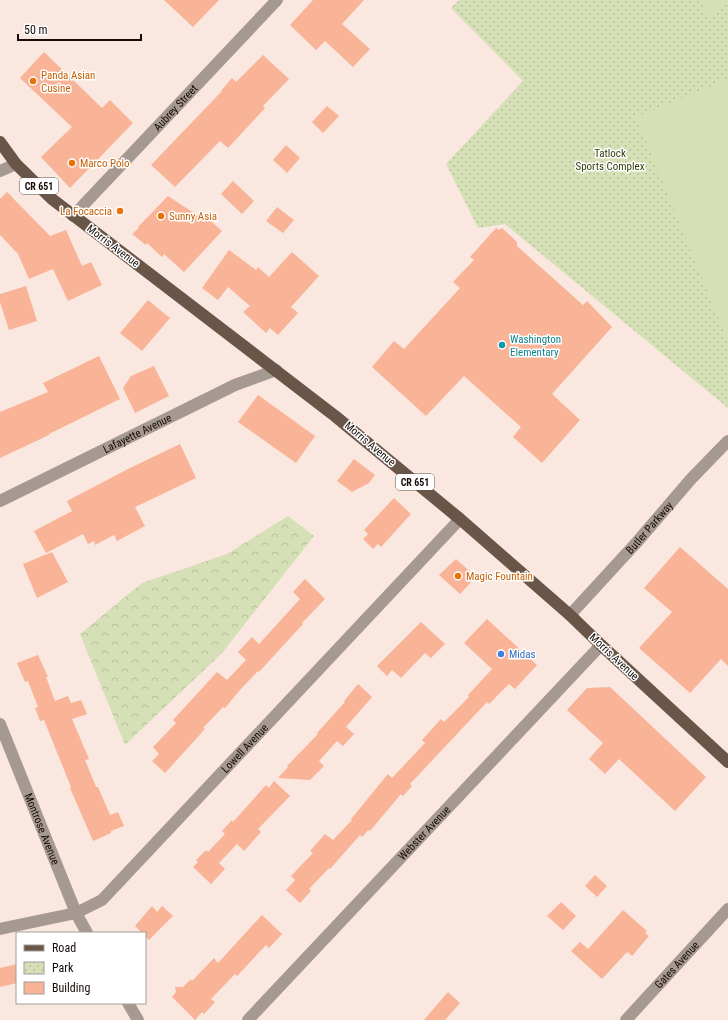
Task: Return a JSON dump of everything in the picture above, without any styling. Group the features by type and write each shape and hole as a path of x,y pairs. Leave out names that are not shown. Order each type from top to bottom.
{"main road":[{"name":"Morris Avenue","path":"0,142 16,164 52,199 335,416 460,519 570,615 728,762"}],"street":[{"name":"Aubrey Street","path":"73,216 277,0"},
{"path":"0,171 16,164"},
{"name":"Lafayette Avenue","path":"0,500 235,385 276,370"},
{"name":"Butler Parkway","path":"570,615 637,542 691,479 728,441"},
{"name":"Lowell Avenue","path":"0,929 76,913 102,900 460,519"},
{"name":"Webster Avenue","path":"248,1020 601,645"},
{"name":"Montrose Avenue","path":"0,724 76,913 86,932"},
{"name":"Gates Avenue","path":"626,1020 728,909"},
{"path":"129,1004 138,1020"}],"green space":[{"name":"Tatlock Sports Complex","path":"459,0 728,0 728,408 505,224 478,228 446,164 523,81 451,8"},
{"path":"699,0 728,0 728,4 709,16"},
{"path":"728,79 728,342 636,117"},
{"path":"288,516 314,536 222,653 125,745 80,634 142,583 227,554"}],"building":[{"path":"164,0 219,0 193,27"},
{"path":"313,0 364,0 342,24 370,49 353,67 325,41 316,50 290,25"},
{"path":"44,52 102,108 110,100 133,123 70,188 41,157 72,127 20,78"},
{"path":"263,55 289,79 263,106 265,108 228,148 220,141 175,187 151,165 222,91 232,78 236,82"},
{"path":"327,106 339,116 323,133 312,122"},
{"path":"286,145 300,158 287,173 273,160"},
{"path":"233,181 254,201 242,214 221,194"},
{"path":"7,192 50,236 66,230 82,266 91,262 102,285 68,301 53,269 29,279 18,254 0,235 0,199"},
{"path":"168,196 200,217 203,214 222,231 184,272 164,254 162,257 147,243 146,245 132,234"},
{"path":"277,207 294,220 283,233 266,221"},
{"name":"Washington Elementary","path":"496,228 499,230 502,228 517,242 517,246 583,305 587,301 612,327 552,394 580,420 542,463 513,437 521,427 464,376 426,416 372,367 394,341 404,349 460,288 453,282 474,260 470,257"},
{"path":"229,250 256,270 258,267 269,277 292,252 319,276 291,307 298,313 278,335 270,328 266,333 243,312 250,306 228,287 218,300 202,288"},
{"path":"26,286 37,321 9,330 0,302 0,294"},
{"path":"148,300 170,318 142,351 120,333"},
{"path":"99,356 120,399 0,458 0,412 48,392 43,383"},
{"path":"154,366 169,396 135,413 123,388 131,376"},
{"path":"258,395 315,436 296,463 238,422"},
{"path":"180,444 196,478 135,507 145,526 117,541 114,535 95,545 94,541 88,544 83,534 46,553 34,531 72,511 67,501"},
{"path":"354,459 375,475 369,483 352,492 337,481"},
{"path":"394,498 411,514 381,547 378,544 373,549 363,539 368,534 364,530"},
{"path":"680,547 728,589 728,666 721,659 690,693 639,648 672,612 644,588"},
{"path":"52,552 68,582 37,598 23,564"},
{"name":"Magic Fountain","path":"456,559 476,577 460,594 439,575"},
{"path":"305,579 325,599 225,708 223,707 203,728 205,729 165,773 152,761 159,754 153,747 176,723 173,720 217,672 227,680 246,660 238,652 252,637 259,644 300,599 293,592"},
{"path":"487,619 537,665 515,689 509,684 489,704 487,702 410,784 412,786 403,796 401,794 370,831 368,830 362,837 360,835 330,869 329,868 309,889 311,891 300,903 286,890 295,880 291,876 313,853 310,851 325,834 333,840 352,820 351,819 388,774 392,778 425,743 422,740 441,719 444,722 469,697 468,695 492,669 464,643"},
{"path":"421,622 445,644 431,658 425,653 401,678 392,670 387,676 377,666"},
{"path":"38,655 48,677 46,677 55,701 68,696 71,703 81,700 87,714 72,719 89,759 85,760 110,815 118,812 124,826 93,841 70,788 71,787 44,720 40,721 35,708 38,707 28,681 25,682 17,663"},
{"path":"358,684 372,697 346,727 354,734 343,746 337,741 319,761 324,766 310,780 278,778 288,767 287,766 318,734 317,733 345,702 344,701"},
{"path":"610,687 706,777 675,811 619,759 605,774 589,759 603,743 567,710 587,688"},
{"path":"274,781 290,796 258,829 261,832 244,851 237,844 219,863 225,869 211,884 193,867 198,862 196,860 206,850 208,852 225,834 222,831 232,820 233,822 266,785 269,788"},
{"path":"595,875 607,886 597,897 585,886"},
{"path":"561,902 576,916 563,930 547,916"},
{"path":"152,906 157,912 162,906 173,916 149,940 146,937 146,932 141,932 135,926"},
{"path":"623,910 647,931 645,933 649,936 632,956 628,952 626,953 602,979 571,951 580,942 588,949"},
{"path":"262,915 282,934 269,948 266,945 237,976 235,974 211,999 215,1002 204,1014 202,1012 195,1020 172,997 176,992 175,987 183,987 191,979 192,981 214,958 218,963"},
{"path":"16,964 16,983 0,987 0,968"},
{"path":"448,992 460,1003 445,1020 424,1020"}],"place":[{"name":"Panda Asian Cusine","path":"33,81"},
{"name":"Marco Polo","path":"72,163"},
{"name":"La Focaccia","path":"120,211"},
{"name":"Sunny Asia","path":"161,216"},
{"name":"Washington Elementary","path":"502,345"},
{"name":"Magic Fountain","path":"458,576"},
{"name":"Midas","path":"501,654"}]}
